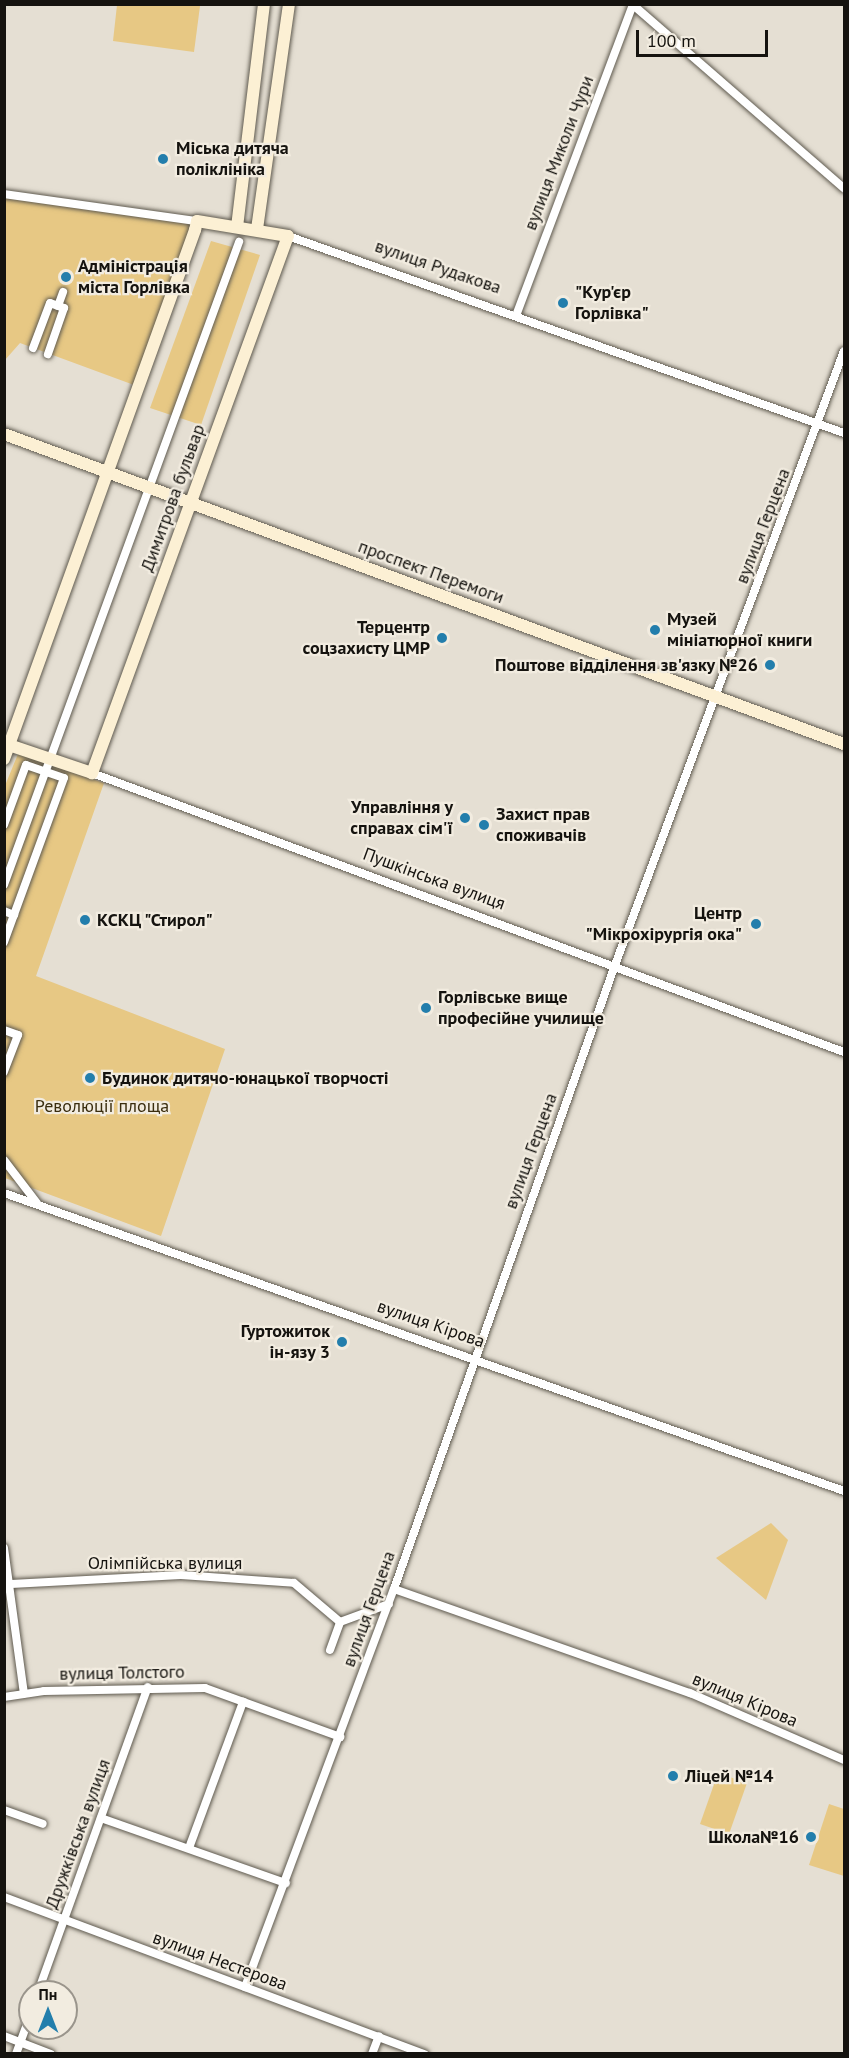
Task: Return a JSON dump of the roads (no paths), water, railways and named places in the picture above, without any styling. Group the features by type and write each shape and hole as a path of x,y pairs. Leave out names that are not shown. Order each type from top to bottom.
{"street":[{"path":"237,227 264,4"},
{"path":"258,229 289,4"},
{"path":"633,5 844,188"},
{"name":"вулиця Миколи Чури","path":"517,313 633,5"},
{"name":"вулиця Рудакова","path":"4,194 258,229 288,236 517,313 844,434"},
{"path":"4,759 197,221"},
{"name":"Димитрова бульвар","path":"92,773 288,236"},
{"path":"4,885 239,242"},
{"path":"58,306 63,292"},
{"path":"33,348 50,303 64,308 48,354"},
{"name":"вулиця Герцена","path":"245,1987 389,1604 615,965 819,424 844,351"},
{"name":"проспект Перемоги","path":"4,434 844,744"},
{"name":"Пушкінська вулиця","path":"9,745 92,773 615,965 844,1052"},
{"path":"4,825 26,765 64,778 4,942"},
{"path":"4,911 14,915"},
{"path":"4,1030 18,1035 4,1072"},
{"path":"4,1160 37,1204"},
{"name":"вулиця Кірова","path":"4,1193 475,1356 844,1491"},
{"path":"4,1548 11,1584 24,1694"},
{"name":"Олімпійська вулиця","path":"11,1584 181,1575 294,1583 340,1622"},
{"name":"вулиця Кірова","path":"394,1589 690,1693 844,1760"},
{"path":"330,1650 340,1622 389,1604"},
{"name":"вулиця Толстого","path":"4,1697 148,1687 205,1689 340,1737"},
{"name":"Дружківська вулиця","path":"43,1980 148,1687"},
{"path":"189,1848 243,1702"},
{"path":"4,1810 43,1824"},
{"path":"101,1818 286,1883"},
{"name":"вулиця Нестерова","path":"4,1897 425,2054"},
{"path":"4,2036 51,2054"},
{"path":"372,2054 379,2036"},
{"path":"16,2054 21,2042"}],"place":[{"name":"Міська дитяча поліклініка","path":"163,159"},
{"name":"Адміністрація міста Горлівка","path":"66,277"},
{"name":"\"Кур'єр Горлівка\"","path":"563,303"},
{"name":"Музей мініатюрної книги","path":"655,630"},
{"name":"Терцентр соцзахисту ЦМР","path":"442,638"},
{"name":"Поштове відділення зв'язку №26","path":"770,665"},
{"name":"Управління у справах сім'ї","path":"465,818"},
{"name":"Захист прав споживачів","path":"484,825"},
{"name":"КСКЦ \"Стирол\"","path":"85,920"},
{"name":"Центр \"Мікрохірургія ока\"","path":"756,924"},
{"name":"Горлівське вище професійне училище","path":"426,1008"},
{"name":"Будинок дитячо-юнацької творчості","path":"90,1078"},
{"name":"Гуртожиток ін-язу 3","path":"342,1342"},
{"name":"Ліцей №14","path":"673,1776"},
{"name":"Школа№16","path":"811,1837"}],"park label":[{"name":"Революції площа","path":"102,1106"}]}
